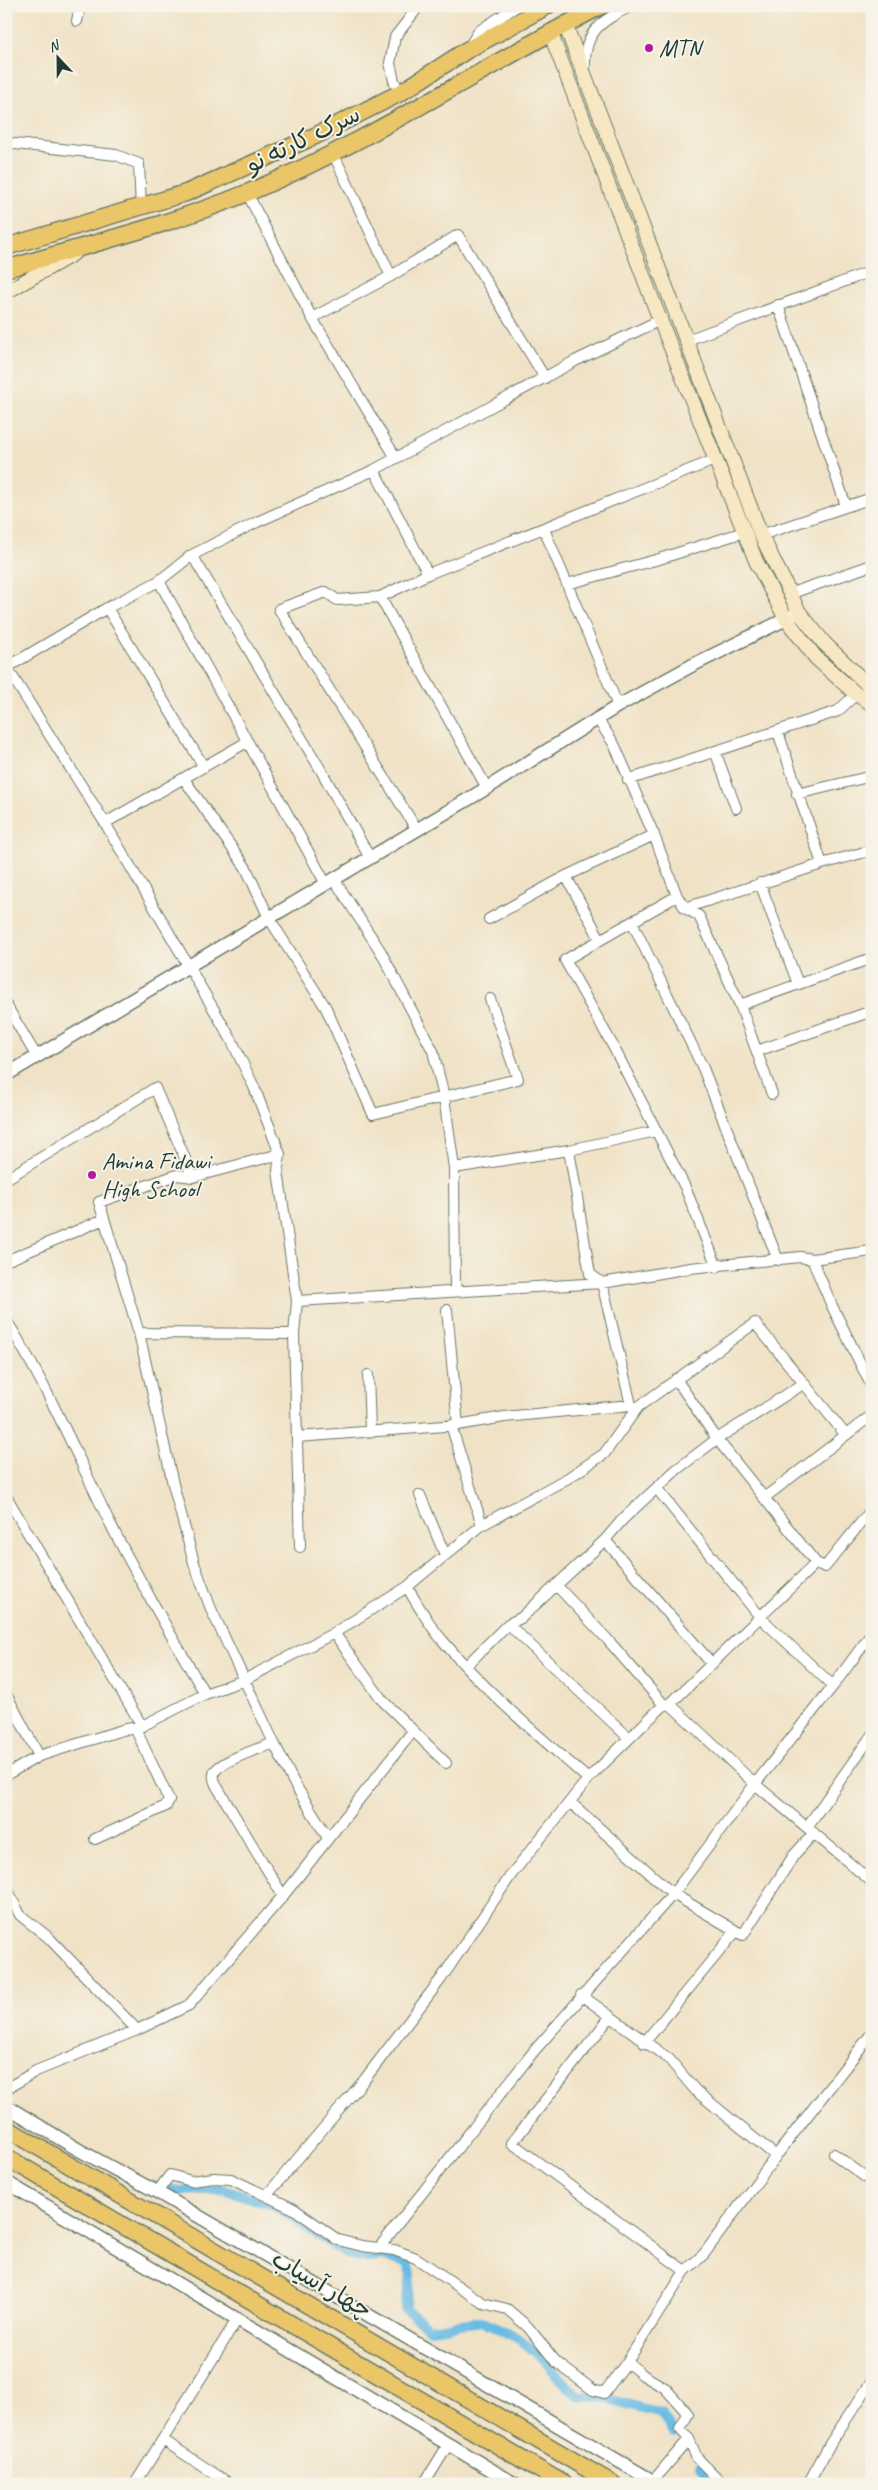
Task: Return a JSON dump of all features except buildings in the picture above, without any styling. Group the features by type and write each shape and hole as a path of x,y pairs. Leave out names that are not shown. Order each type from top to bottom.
{"highway":[{"name":"سرک کارته نو","path":"8,246 141,208 186,193 315,136 400,93 467,50 547,6"},
{"name":"سرک کارته نو","path":"14,267 95,243 247,193 333,153 601,6"},
{"path":"8,246 14,267"},
{"name":"چهار آسیاب","path":"6,2128 613,2484"},
{"name":"چهار آسیاب","path":"6,2156 249,2297 564,2484"},
{"path":"249,2297 262,2277"}],"main road":[{"path":"558,28 585,76 761,535 789,594 793,616 872,689"},
{"path":"558,28 571,82 660,320 756,561 793,616 816,658 856,694 872,704"},
{"path":"571,82 585,76"},
{"path":"6,292 35,274 95,243"}],"street":[{"path":"77,21 80,6"},
{"path":"400,93 394,82 390,63 395,37 419,6"},
{"path":"467,50 479,30 517,6"},
{"path":"585,76 584,54 591,35 604,20 631,6"},
{"path":"6,143 116,155 140,164 141,208"},
{"path":"333,153 391,276"},
{"path":"247,193 312,318 396,458"},
{"path":"312,318 391,276 458,236 545,378"},
{"path":"687,340 872,271"},
{"path":"778,305 846,506"},
{"path":"300,1547 294,1334 297,1301 278,1171 280,1154 254,1087 231,1039 105,823 7,668 107,608 159,581 192,555 257,522 374,470 545,378 660,320"},
{"path":"417,830 279,609 326,592 338,600 380,597 428,574 717,460"},
{"path":"374,470 428,574"},
{"path":"761,535 872,498"},
{"path":"544,528 618,706"},
{"path":"567,584 659,559 744,532"},
{"path":"192,555 322,772 370,858"},
{"path":"789,594 872,566"},
{"path":"159,581 247,742 330,882 381,952 433,1051 444,1097 454,1168 455,1291"},
{"path":"380,597 487,788"},
{"path":"107,608 204,767"},
{"path":"6,1075 487,788 597,718 691,666 793,616"},
{"path":"628,780 838,711 856,694"},
{"path":"597,718 614,744 628,780 654,835 676,896 685,908 699,916 740,1005 772,1094"},
{"path":"778,732 797,794 822,864"},
{"path":"105,823 247,742"},
{"path":"714,751 736,808"},
{"path":"797,794 872,776"},
{"path":"184,779 246,868 269,918 326,1008 373,1114 518,1079 490,999"},
{"path":"489,919 566,876 654,835"},
{"path":"685,908 760,883 872,850"},
{"path":"566,876 600,939"},
{"path":"760,883 798,984"},
{"path":"676,896 566,960 613,1046 685,1187 717,1267"},
{"path":"632,922 703,1068 778,1260"},
{"path":"740,1005 872,958"},
{"path":"6,1005 37,1056"},
{"path":"757,1052 872,1011"},
{"path":"6,1180 156,1088 192,1177"},
{"path":"454,1168 569,1150 656,1131"},
{"path":"569,1150 590,1274 602,1283 634,1406"},
{"path":"280,1154 192,1177 177,1175 99,1202 139,1333 173,1484 194,1564 211,1609 274,1743 294,1783 328,1838"},
{"path":"6,1261 104,1219"},
{"path":"297,1301 602,1283 690,1268 717,1267 800,1257 812,1259 872,1251"},
{"path":"812,1259 832,1306 872,1387"},
{"path":"447,1310 455,1425 482,1525"},
{"path":"6,1320 63,1421 107,1516 143,1584 205,1694"},
{"path":"6,1775 39,1756 122,1730 138,1727 205,1694 244,1680 334,1633 407,1587 482,1525 568,1478 604,1454 634,1406 755,1323 802,1384 845,1434"},
{"path":"139,1333 294,1334"},
{"path":"368,1374 370,1430"},
{"path":"676,1379 717,1439 816,1563 825,1567 872,1509"},
{"path":"466,1666 508,1624 521,1618 605,1540 623,1518 658,1490 676,1470 717,1439 802,1384"},
{"path":"297,1437 455,1425 504,1417 634,1406"},
{"path":"764,1498 872,1415"},
{"path":"658,1490 762,1618 833,1686"},
{"path":"420,1495 445,1555"},
{"path":"6,1496 138,1727 169,1800 166,1806 95,1839"},
{"path":"605,1540 712,1664"},
{"path":"267,2195 365,2078 441,1979 522,1860 588,1779 629,1738 762,1618 816,1563"},
{"path":"556,1585 667,1705 755,1784 872,1882"},
{"path":"407,1587 442,1640 466,1666 515,1715 588,1779"},
{"path":"508,1624 629,1738"},
{"path":"334,1633 382,1701 446,1764"},
{"path":"378,2249 534,2051 673,1894 872,1633"},
{"path":"6,1694 39,1756"},
{"path":"6,2089 36,2071 137,2030 189,2005 283,1896 412,1731"},
{"path":"570,1802 673,1894 743,1935 872,1735"},
{"path":"274,1743 224,1764 216,1770 213,1777 216,1786 283,1896"},
{"path":"6,1887 20,1915 48,1937 137,2030"},
{"path":"644,2043 736,1931"},
{"path":"582,1995 669,2060 696,2091 776,2156"},
{"path":"610,2017 512,2143 685,2271"},
{"path":"157,2192 170,2175 191,2181 214,2178 231,2179 294,2209 338,2240 378,2249 394,2250 416,2258 483,2303 507,2309 528,2327 556,2362 593,2390 604,2393 627,2362 685,2271 704,2254 776,2156 872,2033"},
{"path":"6,2106 655,2482 688,2439"},
{"path":"834,2154 872,2182"},
{"path":"6,2182 516,2484"},
{"path":"135,2484 238,2318"},
{"path":"627,2362 642,2375 664,2388 688,2414 680,2429 688,2439 697,2458 724,2484"},
{"path":"808,2484 831,2442 872,2382"},
{"path":"163,2440 230,2484"},
{"path":"424,2484 448,2445"}],"waterway":[{"path":"152,2186 178,2191 223,2189 273,2205 346,2254 369,2258 381,2256 406,2262 411,2275 405,2309 430,2329 481,2321 493,2325 521,2340 539,2355 569,2388 578,2395 600,2397 661,2413 674,2433"},
{"path":"700,2466 715,2484"}],"place":[{"name":"MTN","path":"649,48"},
{"name":"Amina Fidawi High School","path":"92,1175"}]}
